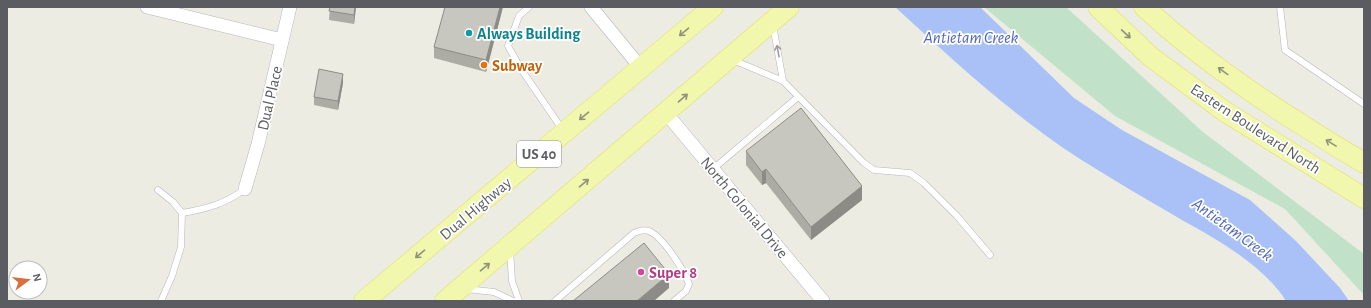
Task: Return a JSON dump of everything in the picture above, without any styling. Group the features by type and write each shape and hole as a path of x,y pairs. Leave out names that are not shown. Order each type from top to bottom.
{"main road":[{"name":"Dual Highway","path":"364,301 713,7"},
{"path":"445,301 789,7"},
{"name":"Eastern Boulevard North","path":"1098,7 1151,57 1224,111 1364,198"},
{"name":"Eastern Boulevard North","path":"1144,7 1178,38 1246,88 1307,129 1364,164"},
{"path":"1320,170 1364,190"}],"street":[{"path":"147,7 282,40"},
{"name":"Dual Place","path":"244,189 258,144 290,7"},
{"path":"591,7 641,68"},
{"name":"North Colonial Drive","path":"666,113 823,301"}],"lane":[{"path":"529,7 519,16 508,46 521,69 565,132"},
{"path":"1280,7 1285,50 1364,104"},
{"path":"772,22 783,81"},
{"path":"729,59 783,81 874,170 910,173 924,183 957,216 990,255"},
{"path":"714,169 798,97"},
{"path":"182,213 212,207 233,197 244,189"},
{"path":"158,190 173,202 182,213 181,247 172,276 161,301"},
{"path":"555,301 634,233 644,230 656,236 686,275 689,284 686,291 674,301"},
{"path":"510,246 512,280 519,301"},
{"path":"460,288 494,292 513,301"}],"green space":[{"path":"984,7 1066,7 1203,132 1364,254 1364,295 1285,209 1115,116"}],"water":[{"name":"Antietam Creek","path":"895,7 980,7 1074,98 1122,130 1250,200 1296,241 1340,288 1349,301 1286,301 1265,276 1239,254 1092,167 1031,125 984,87"}],"building":[{"path":"330,7 355,7 354,15 329,11"},
{"name":"Always Building","path":"445,7 500,7 486,60 434,47"},
{"path":"319,69 343,74 338,101 314,97"},
{"path":"801,108 862,186 811,227 766,169 762,172 746,151"},
{"path":"644,243 669,274 637,301 573,301"}],"place":[{"name":"Always Building","path":"469,33"},
{"name":"Subway","path":"484,65"},
{"name":"Super 8","path":"641,272"}]}
